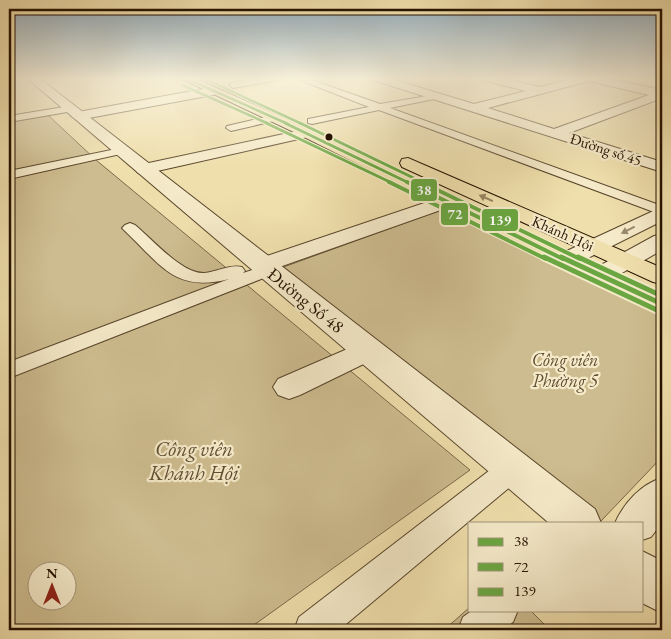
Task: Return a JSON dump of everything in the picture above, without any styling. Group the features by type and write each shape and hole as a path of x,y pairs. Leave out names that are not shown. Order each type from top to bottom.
{"main road":[{"name":"Khánh Hội","path":"256,108 274,118 310,127 594,246 662,277"},
{"name":"Khánh Hội","path":"275,108 445,202 662,304"}],"street":[{"name":"Đường Số 48","path":"68,108 579,522"},
{"path":"74,113 100,108"},
{"name":"Đường số 45","path":"475,108 662,167"},
{"path":"556,133 624,108"},
{"path":"144,169 310,127"},
{"path":"265,268 445,202"},
{"path":"566,260 662,212"},
{"path":"599,276 662,241"},
{"path":"290,387 368,350"},
{"path":"637,522 662,495"},
{"path":"644,575 662,590"}],"lane":[{"path":"310,127 376,108"},
{"path":"381,108 662,212"},
{"path":"9,119 74,113"},
{"path":"230,128 274,118"},
{"path":"9,175 122,151"},
{"path":"130,228 170,263 190,277 212,277 265,268"},
{"path":"9,370 265,268"},
{"path":"312,630 513,468"},
{"path":"476,630 498,612"}],"green space":[{"name":"Công viên Khánh Hội","path":"41,115 49,116 96,160 470,470 247,630 9,630 9,121"},
{"name":"Công viên Phường 5","path":"449,207 662,308 662,457 601,521 278,269"},
{"path":"468,609 468,612 532,612 550,630 444,630"}],"transit line":[{"name":"72","path":"233,108 304,140 596,283 659,311"},
{"name":"38","path":"251,108 307,133 599,276 662,304"},
{"name":"139","path":"267,108 547,243 662,296"}]}
